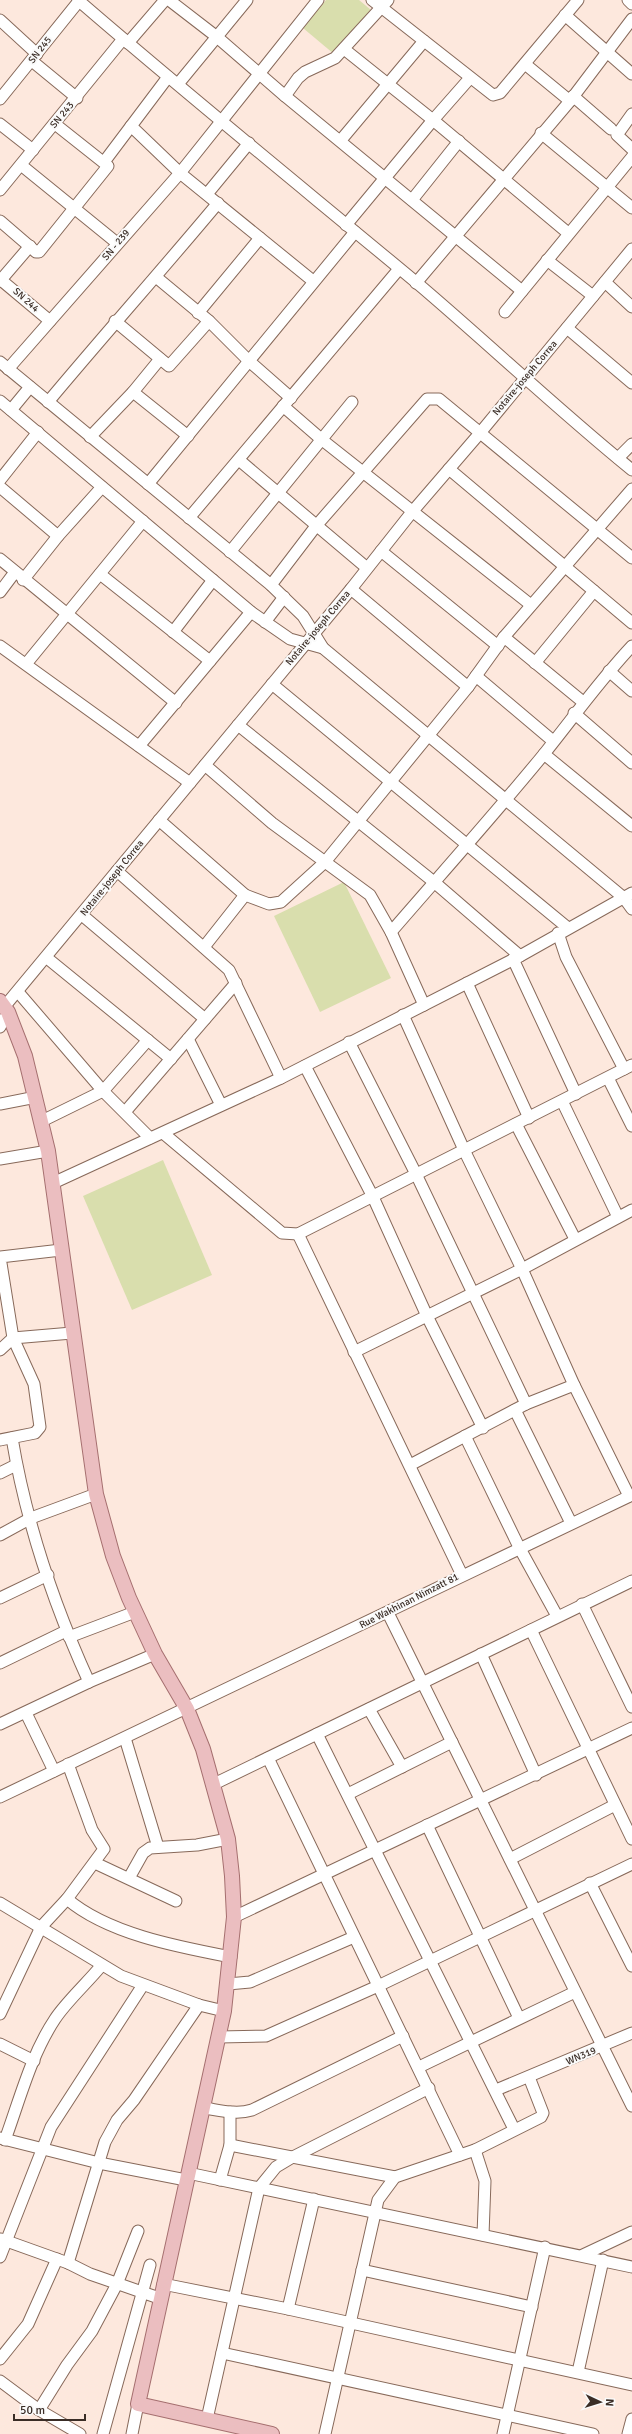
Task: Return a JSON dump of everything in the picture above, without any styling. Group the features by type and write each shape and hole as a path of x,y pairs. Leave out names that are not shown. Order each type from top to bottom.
{"main road":[{"path":"4,1007 25,1056 42,1121 48,1151 72,1333 96,1494 113,1556 135,1612 155,1654 187,1708 214,1784 228,1839 234,1917 228,1984 220,2037 162,2284 138,2404 264,2433"}],"street":[{"name":"SN 243","path":"0,190 126,41 165,0"},
{"path":"169,0 217,36 261,73 285,96 341,140 522,290"},
{"path":"178,84 247,0"},
{"name":"SN - 239","path":"4,365 50,321 180,173 318,0"},
{"path":"372,0 384,4 424,41 493,95 500,93 578,0"},
{"path":"628,0 632,4"},
{"path":"84,2 168,77 222,120 416,283 525,376 572,422 632,470"},
{"name":"SN 245","path":"0,99 34,57 84,2"},
{"path":"285,96 298,78 305,72 329,62 344,49 384,4"},
{"path":"565,15 632,74"},
{"path":"416,283 502,178 571,98 606,50 632,19"},
{"path":"1,22 34,57 77,98"},
{"path":"341,140 387,82 424,41"},
{"path":"344,49 459,141 568,233"},
{"path":"525,64 610,129"},
{"path":"104,162 168,77"},
{"path":"148,484 313,280 351,229 386,178 433,120 470,78"},
{"path":"632,114 617,135 632,149"},
{"path":"0,124 33,150"},
{"path":"0,221 36,252 39,252 108,166 55,124"},
{"path":"131,126 180,173 313,280"},
{"path":"541,134 632,208"},
{"path":"412,200 459,141"},
{"path":"207,194 249,143"},
{"path":"505,312 568,233 632,157"},
{"path":"21,165 117,243"},
{"path":"48,402 115,321 156,277 218,203"},
{"path":"198,313 260,238"},
{"path":"0,280 30,246"},
{"name":"Notaire-joseph Correa","path":"0,1027 4,1007 47,958 159,820 351,589 412,512 480,433 525,376 632,249"},
{"path":"547,260 593,296"},
{"path":"189,518 399,269"},
{"path":"156,277 209,321 249,361 291,398"},
{"name":"SN 244","path":"0,280 50,321"},
{"path":"604,282 632,307"},
{"path":"115,321 169,366 209,321"},
{"path":"567,328 632,383"},
{"path":"90,437 133,392 160,359"},
{"path":"4,365 284,597 303,616 315,632 324,648 428,737 505,800 628,896 632,909"},
{"path":"11,410 30,387"},
{"path":"133,392 188,436"},
{"path":"270,585 316,526 427,399 439,399 632,558"},
{"path":"0,401 251,612 284,636 304,644 324,648"},
{"path":"230,552 352,402"},
{"path":"283,406 321,439 531,606"},
{"path":"0,480 38,432"},
{"path":"618,458 632,444"},
{"path":"239,460 367,568"},
{"path":"449,469 632,623"},
{"path":"0,487 58,536"},
{"path":"23,580 58,536 102,487"},
{"path":"159,820 245,895 269,904 281,902 324,862 358,822 468,687 501,642 564,566 632,489"},
{"path":"26,664 143,522"},
{"path":"381,551 501,642 535,662 582,702"},
{"path":"0,559 23,580 68,613 176,703"},
{"path":"0,592 15,572"},
{"path":"100,574 210,661"},
{"path":"173,632 213,580"},
{"path":"351,589 468,687"},
{"path":"535,662 594,591"},
{"path":"265,622 284,597"},
{"path":"139,746 251,612"},
{"path":"0,646 190,783"},
{"path":"391,932 544,754 582,702 632,646"},
{"path":"609,671 632,691"},
{"path":"476,676 553,741"},
{"path":"163,1133 282,1233 298,1234 416,1174 465,1152 516,1124 628,1067 566,957 563,930 466,846 272,684"},
{"path":"574,714 632,763"},
{"path":"238,725 434,882 516,958 576,1094"},
{"path":"544,754 632,826"},
{"path":"205,765 272,823 370,895 391,932 424,1005"},
{"path":"117,871 229,970 281,1078"},
{"path":"204,947 245,895"},
{"path":"53,1183 281,1078 516,958 563,930 628,896"},
{"path":"82,915 205,1019"},
{"path":"47,958 170,1059"},
{"path":"125,1112 236,983"},
{"path":"467,983 529,1118"},
{"path":"18,992 103,1091 150,1138"},
{"path":"403,1015 465,1152 522,1268 574,1385 631,1495"},
{"path":"188,1039 221,1105"},
{"path":"42,1121 103,1091 148,1040"},
{"path":"349,1042 416,1174 526,1404"},
{"path":"305,1066 373,1197 428,1316 483,1428"},
{"path":"608,1078 632,1126"},
{"path":"0,1104 36,1097"},
{"path":"562,1101 618,1217"},
{"path":"516,1124 575,1239"},
{"path":"0,1159 48,1151"},
{"path":"354,1352 522,1268 632,1210"},
{"path":"298,1234 462,1575"},
{"path":"0,1440 35,1433 40,1427 34,1384 13,1338 0,1257 62,1250"},
{"path":"0,1350 13,1338 72,1333"},
{"path":"410,1465 483,1428 526,1404 574,1385"},
{"path":"515,1410 571,1523"},
{"path":"465,1436 519,1547 557,1616"},
{"path":"12,1438 16,1465 48,1575 67,1634 90,1682"},
{"path":"0,1473 16,1465"},
{"path":"0,1535 31,1518 96,1494"},
{"name":"Rue Wakhinan Nimzatt 81","path":"0,1797 388,1613 519,1547 631,1495"},
{"path":"0,1598 48,1575"},
{"path":"214,1784 632,1580"},
{"path":"582,1604 632,1706"},
{"path":"0,1663 67,1634 135,1612"},
{"path":"388,1613 632,2106"},
{"path":"531,1630 632,1839"},
{"path":"1,1722 26,1713 90,1682 155,1654"},
{"path":"480,1654 536,1775"},
{"path":"369,1709 402,1767"},
{"path":"26,1713 54,1771"},
{"path":"234,1917 324,1876 427,1825 481,1802 632,1728"},
{"path":"317,1734 348,1794 428,1961 496,2090 514,2129"},
{"path":"125,1738 158,1847"},
{"path":"348,1794 452,1742"},
{"path":"268,1758 324,1876 419,2067 460,2155"},
{"path":"0,2014 41,1927 67,1899 104,1848 92,1830 68,1764"},
{"path":"510,1859 616,1805"},
{"path":"427,1825 519,2018"},
{"path":"129,1878 143,1853 158,1847 197,1845 228,1839"},
{"path":"94,1863 176,1901"},
{"path":"220,2037 266,2036 378,1986 632,1864"},
{"path":"590,1883 632,1966"},
{"path":"67,1899 76,1906 118,1928 192,1950 231,1957"},
{"path":"0,1903 41,1927 101,1966 143,1985 199,2005 224,2011"},
{"path":"228,1984 250,1982 354,1937"},
{"path":"101,1966 56,2017 35,2055 34,2062 3,2139 41,2150 99,2163 220,2180 583,2255 632,2267"},
{"path":"0,2258 4,2240 41,2150 56,2118 143,1985"},
{"path":"419,2067 576,1992"},
{"path":"68,2262 99,2163 112,2127 134,2100 199,2005"},
{"name":"WN319","path":"496,2090 602,2047 632,2033"},
{"path":"204,2108 230,2112 245,2112 252,2110 403,2036"},
{"path":"0,2044 34,2062"},
{"path":"230,2145 290,2158 395,2177 475,2150 514,2129 543,2116 529,2077"},
{"path":"206,2420 235,2299 259,2188 276,2167 290,2158 429,2088"},
{"path":"220,2180 230,2145 230,2112"},
{"path":"475,2150 485,2181 483,2234"},
{"path":"325,2434 376,2212 382,2192 395,2177"},
{"path":"288,2309 314,2199"},
{"path":"39,2410 67,2365 92,2331 117,2284 138,2231"},
{"path":"583,2255 632,2232"},
{"path":"4,2240 57,2260 68,2262 90,2274 159,2298"},
{"path":"503,2434 545,2247"},
{"path":"0,2359 28,2324 57,2260"},
{"path":"578,2372 603,2260"},
{"path":"103,2434 144,2293 150,2265"},
{"path":"362,2270 532,2307"},
{"path":"162,2284 288,2309 350,2324 578,2372 632,2385"},
{"path":"222,2353 594,2434"},
{"path":"0,2381 39,2410 80,2434"},
{"path":"132,2434 138,2404"},
{"path":"628,2434 632,2419"}],"green space":[{"path":"326,0 359,0 371,10 334,54 303,28"},
{"path":"344,882 391,978 320,1012 274,916"},
{"path":"163,1160 212,1275 132,1310 83,1196"}]}
